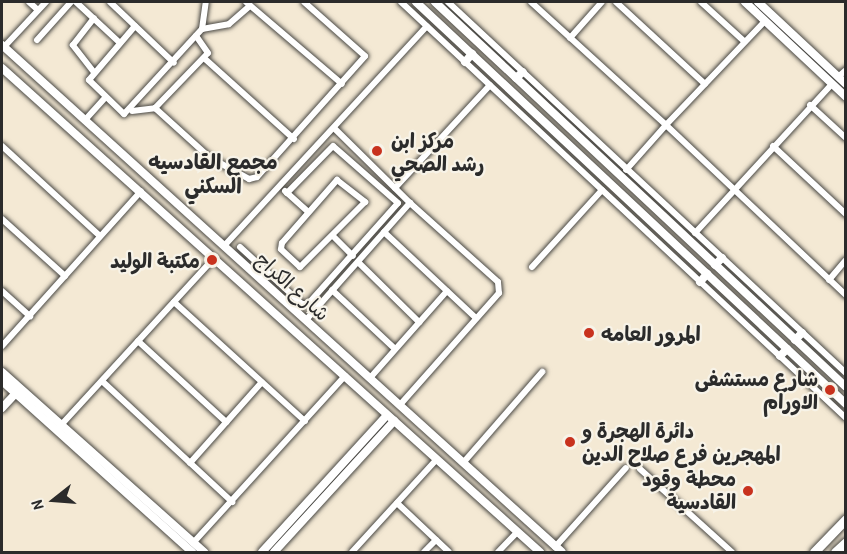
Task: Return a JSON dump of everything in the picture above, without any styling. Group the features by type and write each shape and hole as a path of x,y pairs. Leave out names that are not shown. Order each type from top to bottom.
{"main road":[{"path":"814,552 846,519"},
{"path":"835,552 846,542"}],"street":[{"path":"29,2 38,10"},
{"path":"3,46 46,2"},
{"path":"37,40 71,2"},
{"path":"76,2 120,43"},
{"path":"111,2 174,63"},
{"path":"132,111 202,29 206,2"},
{"path":"155,108 209,157 253,180 294,139 342,84 365,52 304,2"},
{"path":"401,2 700,282 846,404"},
{"path":"416,2 707,274 846,418"},
{"path":"435,2 626,170 846,374"},
{"path":"448,2 642,197 846,387"},
{"path":"531,2 736,188 846,295"},
{"path":"570,38 602,2"},
{"path":"616,2 705,84"},
{"path":"701,2 745,42"},
{"path":"745,2 835,80 846,84"},
{"path":"758,2 835,80 846,97"},
{"path":"202,29 229,24 248,4 342,84"},
{"path":"93,71 73,45 94,18"},
{"path":"626,170 765,21"},
{"path":"135,26 93,71 90,84 104,99 124,114 155,108 204,58 208,50 196,36"},
{"path":"224,246 427,26"},
{"name":"شارع الكراج","path":"3,46 558,550"},
{"path":"465,62 472,54"},
{"path":"204,58 294,139"},
{"path":"695,233 810,105 846,70"},
{"path":"3,72 215,257 540,552"},
{"path":"395,188 490,85"},
{"path":"85,120 104,99"},
{"path":"810,105 846,138"},
{"path":"334,128 410,203 498,282 499,293 400,405"},
{"path":"240,247 305,305 394,210 396,200 333,146 287,193"},
{"path":"773,146 846,214"},
{"path":"3,150 100,236"},
{"path":"121,173 131,162"},
{"path":"340,179 364,202 333,236 303,267 284,253 282,243 340,179"},
{"path":"280,187 308,212"},
{"path":"532,267 603,190"},
{"path":"2,346 141,191"},
{"path":"634,206 642,197"},
{"path":"306,320 410,203"},
{"path":"2,219 65,276"},
{"path":"384,232 476,318"},
{"path":"333,236 353,256"},
{"path":"62,424 215,257"},
{"path":"715,265 722,258"},
{"path":"829,280 846,260"},
{"path":"358,262 419,322"},
{"path":"700,282 707,274"},
{"path":"332,290 395,349"},
{"path":"2,291 30,316"},
{"path":"370,378 447,291"},
{"path":"174,302 305,421"},
{"path":"795,340 802,333"},
{"path":"138,341 226,422"},
{"path":"2,372 62,424 81,447"},
{"path":"463,463 542,372"},
{"path":"193,548 345,376"},
{"path":"2,381 81,447 193,548 204,552"},
{"path":"102,381 232,502"},
{"path":"190,463 262,382"},
{"path":"2,408 15,394"},
{"path":"274,552 303,514 390,418"},
{"path":"352,552 437,459"},
{"path":"558,550 626,468"},
{"path":"640,470 732,552"},
{"path":"464,484 474,473"},
{"path":"397,503 449,552"},
{"path":"262,552 303,514"},
{"path":"498,552 517,532"},
{"path":"424,552 436,540"}],"place":[{"name":"مركز ابن رشد الصحي","path":"377,151"},
{"name":"مكتبة الوليد","path":"212,260"},
{"name":"المرور العامه","path":"589,333"},
{"name":"شارع مستشفى الاورام","path":"830,390"},
{"name":"دائرة الهجرة و المهجرين فرع صلاح الدين","path":"570,442"},
{"name":"محطة وقود القادسية","path":"748,491"}],"district":[{"name":"مجمع القادسيه السكني","path":"213,174"}]}
